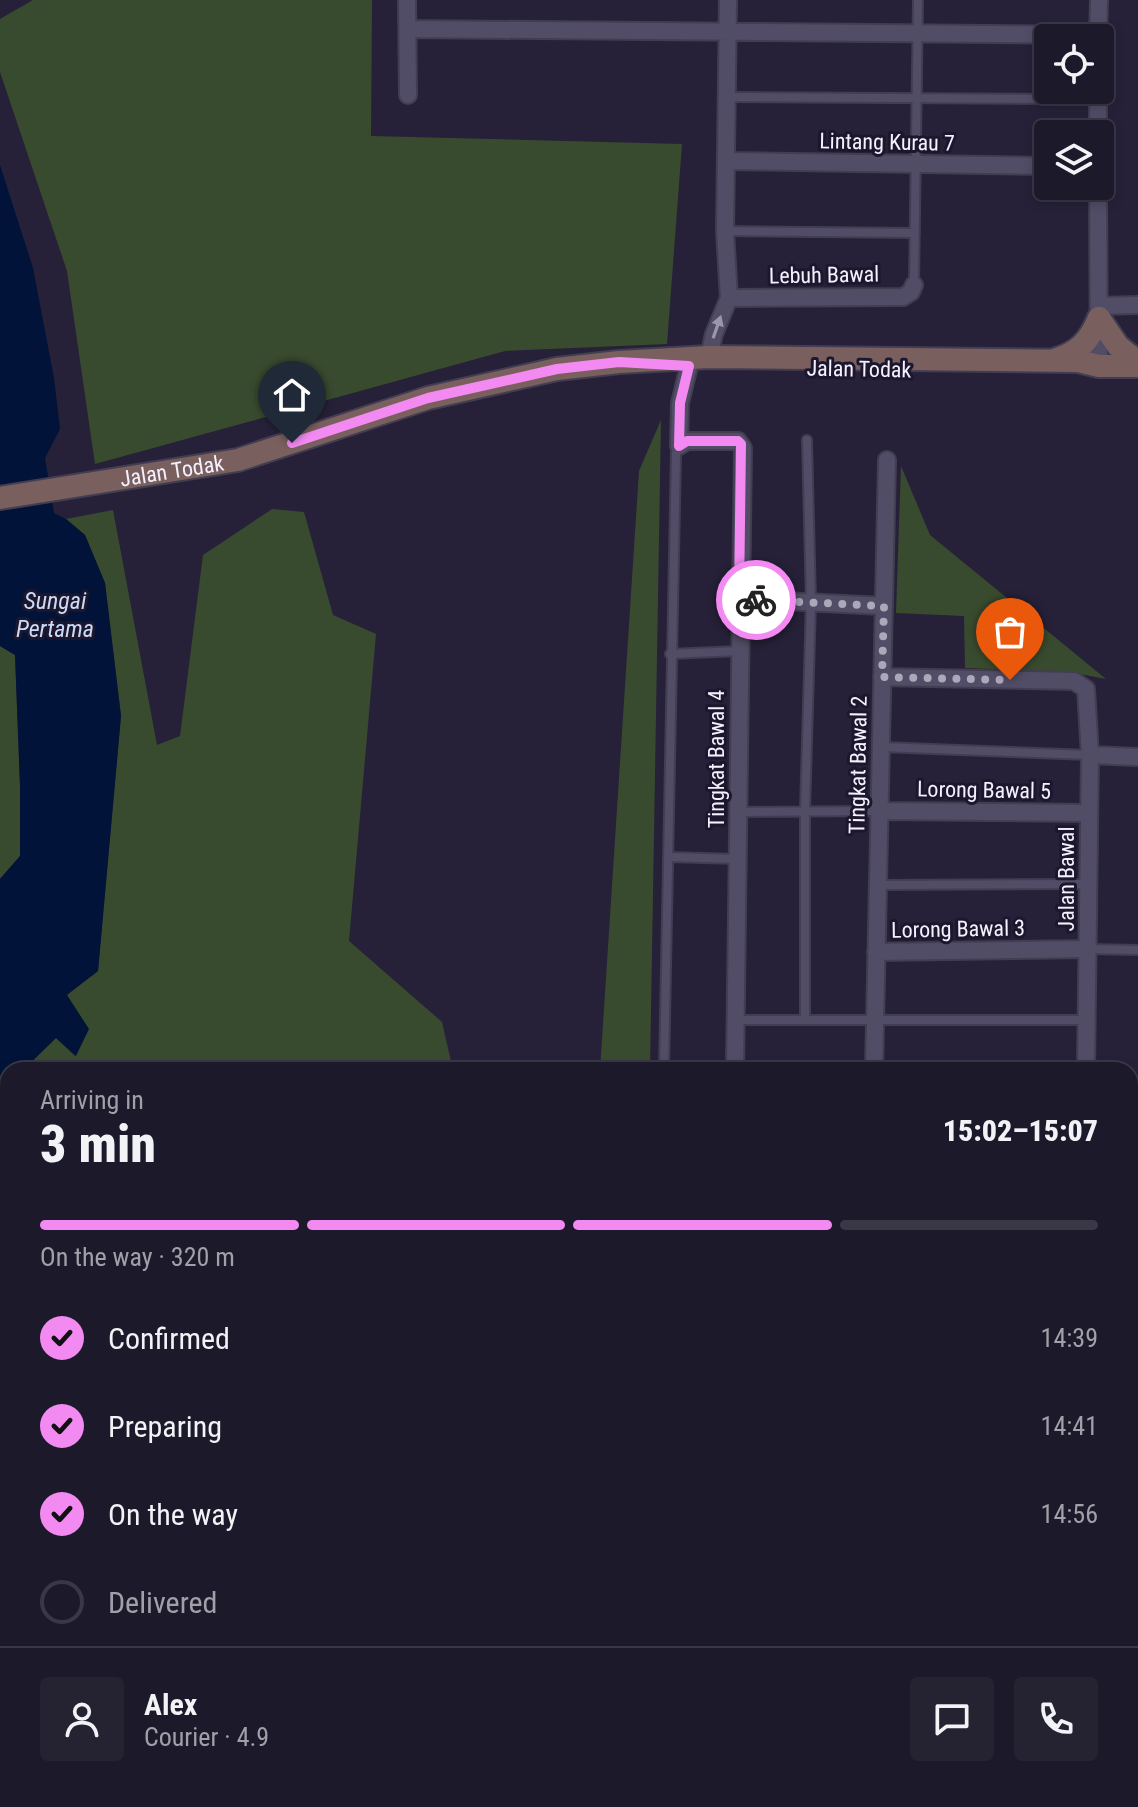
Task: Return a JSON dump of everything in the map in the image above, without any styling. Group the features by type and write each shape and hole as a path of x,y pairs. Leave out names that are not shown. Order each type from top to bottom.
{"main road":[{"path":"1052,361 1080,349 1094,331 1099,312"},
{"path":"1099,312 1118,346 1138,364"},
{"name":"Jalan Todak","path":"0,498 238,460 428,398 557,369 709,357 1078,361 1099,366"},
{"name":"Jalan Todak","path":"619,362 689,366 1077,372 1099,366 1138,364"}],"street":[{"path":"407,0 408,95"},
{"path":"709,357 714,334 729,298 725,231 728,0"},
{"path":"1098,24 1099,0"},
{"path":"408,29 1034,35"},
{"name":"Lintang Kurau 7","path":"726,161 1034,166"},
{"path":"1098,200 1099,366"},
{"name":"Lebuh Bawal","path":"729,298 903,297 911,292 914,285"},
{"path":"1099,312 1138,305"},
{"path":"679,446 680,403 689,366"},
{"name":"Tingkat Bawal 4","path":"679,446 687,441 738,441 743,448 735,1062"},
{"name":"Tingkat Bawal 2","path":"874,1062 887,460"},
{"path":"739,599 884,606"},
{"name":"Jalan Bawal","path":"882,677 1074,681 1086,689 1090,755 1086,1062"},
{"path":"1090,755 1138,757"},
{"name":"Lorong Bawal 5","path":"879,811 1089,813"},
{"name":"Lorong Bawal 3","path":"876,952 1088,949"}],"lane":[{"path":"914,285 918,0"},
{"path":"727,97 1034,99"},
{"path":"725,231 915,233"},
{"path":"805,1019 805,811 811,602 807,440"},
{"path":"664,1062 670,654 676,453 679,446"},
{"path":"670,654 739,651"},
{"path":"881,747 1090,755"},
{"path":"738,812 879,811"},
{"path":"669,857 737,859"},
{"path":"878,885 1087,884"},
{"path":"1088,949 1138,950"},
{"path":"736,1020 1087,1020"}],"green space":[{"path":"33,0 372,0 371,136 682,144 667,344 505,351 95,464 67,271 0,72 0,19"},
{"path":"661,420 650,1062 601,1062 639,471"},
{"path":"901,466 930,535 1106,679 1069,672 965,668 964,616 896,613"},
{"path":"272,509 304,512 333,615 376,634 349,941 442,1022 451,1062 31,1062 56,1038 75,1056 67,994 98,971 121,716 105,583 85,535 66,519 113,510 157,745 180,736 203,555"},
{"path":"0,646 15,655 20,856 0,879"}],"water":[{"name":"Sungai Pertama","path":"0,165 33,268 54,378 60,429 45,458 54,513 85,535 105,583 121,716 98,971 67,995 89,1029 76,1056 56,1038 31,1062 0,1062 0,879 20,856 20,785 15,655 0,646"}],"way so far":[{"path":"756,600 884,606 882,677 1010,680"}],"route":[{"path":"292,443 428,398 514,377 619,362 689,366 680,403 679,446 687,441 738,441 743,448 739,599 756,600"}]}
